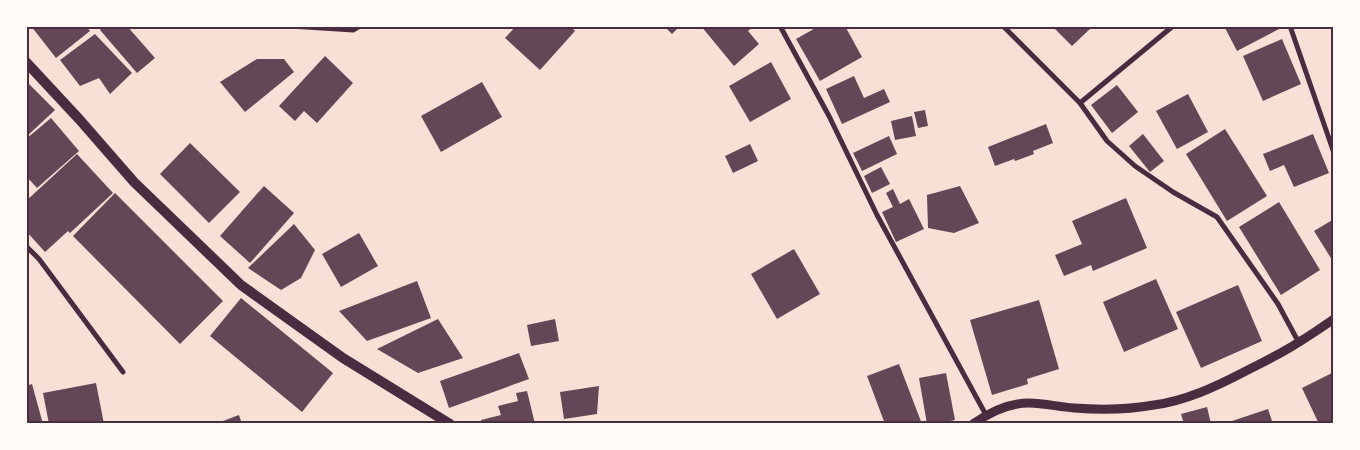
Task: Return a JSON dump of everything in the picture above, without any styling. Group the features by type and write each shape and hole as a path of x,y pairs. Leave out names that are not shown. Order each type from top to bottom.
{"main road":[{"path":"26,62 134,182 241,285 343,358 450,424"}],"street":[{"path":"290,26 353,30 360,26"},
{"path":"780,26 829,116 876,215 986,415"},
{"path":"1003,26 1080,103 1107,141 1135,166 1173,192 1217,217 1278,304 1299,343"},
{"path":"1080,103 1173,26"},
{"path":"1290,26 1334,152"},
{"path":"26,246 39,259 124,372"},
{"path":"973,424 1000,408 1013,405 1029,403 1118,410 1156,405 1190,396 1222,383 1299,343 1334,319"}],"building":[{"path":"31,26 86,26 90,31 56,58"},
{"path":"103,26 127,26 155,58 137,73 100,30"},
{"path":"516,26 570,26 575,31 540,70 505,38"},
{"path":"664,26 680,26 672,34"},
{"path":"701,26 754,26 748,31 759,44 734,66"},
{"path":"819,26 845,26 862,57 820,81 796,39"},
{"path":"1056,26 1093,26 1072,46 1054,28"},
{"path":"1224,26 1277,26 1279,29 1237,51"},
{"path":"95,34 132,73 110,94 99,78 80,86 60,60"},
{"path":"1282,39 1301,84 1263,101 1243,56"},
{"path":"325,56 353,83 317,123 304,111 295,121 279,106"},
{"path":"257,59 284,59 294,72 245,112 220,82"},
{"path":"771,62 791,99 750,122 729,86"},
{"path":"854,76 864,98 884,89 890,102 842,124 826,89"},
{"path":"26,81 55,110 26,137"},
{"path":"482,82 502,117 441,152 421,116"},
{"path":"1117,85 1138,112 1112,133 1091,105"},
{"path":"1188,94 1208,132 1177,149 1156,111"},
{"path":"925,110 928,126 918,128 914,112"},
{"path":"912,116 916,136 895,140 891,121"},
{"path":"51,118 79,151 37,188 26,176 26,139"},
{"path":"1046,124 1053,143 1033,151 1034,154 995,166 988,147"},
{"path":"1225,129 1267,196 1227,221 1186,154"},
{"path":"1143,134 1164,161 1150,172 1129,146"},
{"path":"1313,134 1329,173 1294,187 1284,165 1270,171 1263,154"},
{"path":"889,136 897,154 862,171 853,153"},
{"path":"190,143 240,192 209,223 160,174"},
{"path":"750,144 758,161 733,173 725,156"},
{"path":"77,154 113,193 70,233 68,231 45,252 26,231 26,201"},
{"path":"881,167 890,184 872,193 864,176"},
{"path":"264,186 294,213 250,263 220,236"},
{"path":"960,186 979,223 954,233 928,228 927,195"},
{"path":"893,189 900,204 909,199 924,229 896,242 882,212 893,207 886,193"},
{"path":"115,193 223,301 180,344 73,236"},
{"path":"1126,198 1147,248 1093,271 1091,265 1064,276 1055,255 1082,244 1072,221"},
{"path":"1279,202 1320,270 1281,295 1239,227"},
{"path":"1334,219 1334,263 1314,231"},
{"path":"294,224 315,250 301,278 281,290 248,268"},
{"path":"359,233 378,266 341,287 322,254"},
{"path":"794,249 820,294 777,319 751,274"},
{"path":"1156,279 1178,329 1124,352 1103,302"},
{"path":"417,281 431,318 367,341 339,311"},
{"path":"1238,285 1262,341 1201,368 1176,312"},
{"path":"241,298 333,373 302,412 210,336"},
{"path":"1039,300 1059,369 1027,379 1028,384 992,395 970,320"},
{"path":"438,319 463,358 418,373 377,349"},
{"path":"555,319 559,341 531,346 527,325"},
{"path":"519,353 529,379 449,408 440,381"},
{"path":"899,364 922,424 885,424 867,376"},
{"path":"1334,372 1334,424 1319,424 1302,388"},
{"path":"946,373 955,420 927,424 919,378"},
{"path":"96,383 104,424 49,424 43,393"},
{"path":"32,384 43,424 26,424 26,386"},
{"path":"599,386 597,414 564,419 560,392"},
{"path":"527,391 535,424 482,424 481,420 501,415 498,406 518,401 516,393"},
{"path":"1207,407 1211,424 1184,424 1181,414"},
{"path":"1268,409 1273,424 1226,424 1226,423"},
{"path":"239,415 242,424 215,424"}]}
